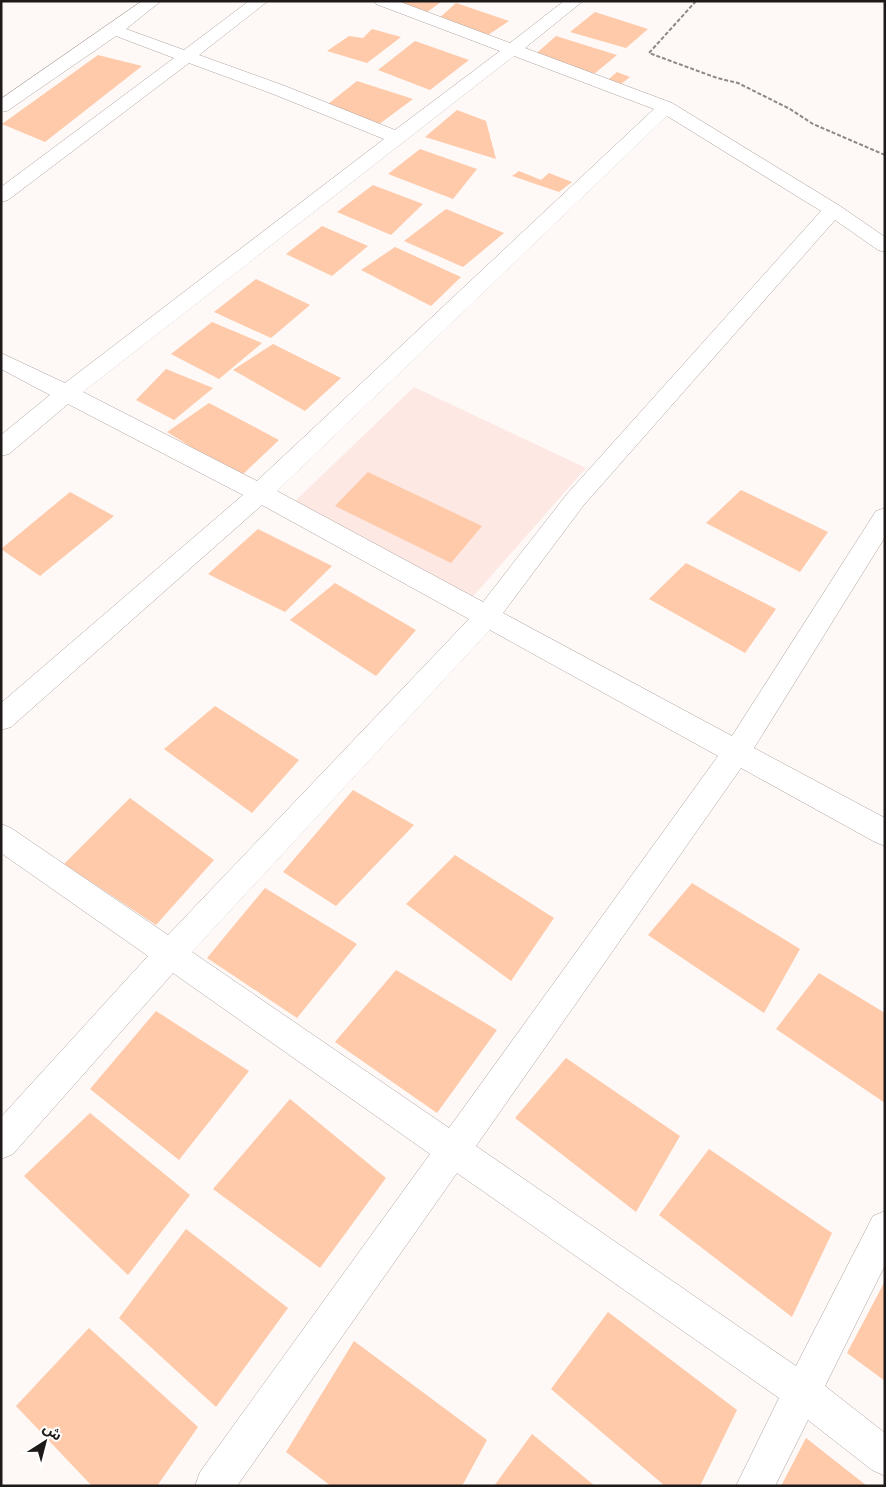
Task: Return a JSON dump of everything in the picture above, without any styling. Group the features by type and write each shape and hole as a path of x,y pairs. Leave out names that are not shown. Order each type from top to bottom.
{"street":[{"path":"1,107 153,1"},
{"path":"1,196 260,1"},
{"path":"382,1 666,107 833,210 885,246"},
{"path":"1,448 67,393 575,1"},
{"path":"114,30 279,90 398,138"},
{"path":"1,719 260,493 666,107"},
{"path":"1,1142 169,955 454,652 485,617 575,500 833,210"},
{"path":"1,360 260,493 885,833"},
{"path":"214,1486 736,753 885,518"},
{"path":"1,837 802,1392 885,1457"},
{"path":"755,1486 885,1228"}],"path":[{"path":"696,1 649,53 717,78 738,83 790,108 813,124 885,155"}],"shaded area":[{"path":"414,387 586,468 470,600 291,505"}],"building":[{"path":"383,1 442,1 422,16"},
{"path":"456,3 509,21 482,39 436,21"},
{"path":"595,12 648,29 626,48 570,32"},
{"path":"372,29 401,37 367,63 327,51 349,36 363,38"},
{"path":"556,36 617,55 588,79 531,58"},
{"path":"415,41 469,60 430,90 378,70"},
{"path":"98,55 142,66 45,142 2,124"},
{"path":"617,72 630,77 615,89 603,84"},
{"path":"357,81 413,99 374,128 323,108"},
{"path":"457,110 486,121 496,159 425,137"},
{"path":"420,149 477,169 453,199 388,174"},
{"path":"519,171 541,180 549,173 572,182 559,192 512,176"},
{"path":"373,185 423,204 391,235 337,212"},
{"path":"446,209 504,233 463,267 404,241"},
{"path":"322,226 368,246 332,276 286,254"},
{"path":"395,247 461,277 431,306 361,270"},
{"path":"256,279 310,305 271,338 214,312"},
{"path":"212,322 262,343 219,379 171,354"},
{"path":"273,344 341,378 305,411 233,370"},
{"path":"166,369 213,388 174,420 136,400"},
{"path":"209,403 279,440 240,477 167,432"},
{"path":"368,472 482,526 451,563 335,506"},
{"path":"741,490 828,532 800,572 706,523"},
{"path":"70,492 114,516 40,576 1,549"},
{"path":"258,529 332,566 285,612 208,574"},
{"path":"686,563 776,609 745,653 649,599"},
{"path":"335,583 416,630 376,676 290,620"},
{"path":"215,706 299,760 252,813 164,749"},
{"path":"353,790 414,825 336,906 283,872"},
{"path":"130,798 214,860 156,925 64,864"},
{"path":"455,855 554,918 511,981 406,904"},
{"path":"692,883 800,949 764,1013 648,935"},
{"path":"265,888 357,944 297,1018 207,958"},
{"path":"396,970 497,1030 437,1113 335,1042"},
{"path":"819,973 885,1013 885,1103 776,1029"},
{"path":"156,1011 249,1071 179,1160 90,1089"},
{"path":"566,1058 680,1136 636,1212 515,1118"},
{"path":"290,1099 386,1178 320,1268 213,1189"},
{"path":"90,1113 190,1195 128,1275 24,1176"},
{"path":"709,1149 832,1233 792,1317 659,1215"},
{"path":"186,1229 288,1308 216,1407 119,1318"},
{"path":"885,1281 885,1381 847,1353"},
{"path":"608,1312 737,1410 700,1486 665,1486 551,1389"},
{"path":"89,1328 198,1427 157,1486 92,1486 16,1406"},
{"path":"354,1341 487,1440 462,1486 331,1486 286,1452"},
{"path":"532,1434 595,1486 494,1486"},
{"path":"806,1438 867,1486 781,1486"}]}
